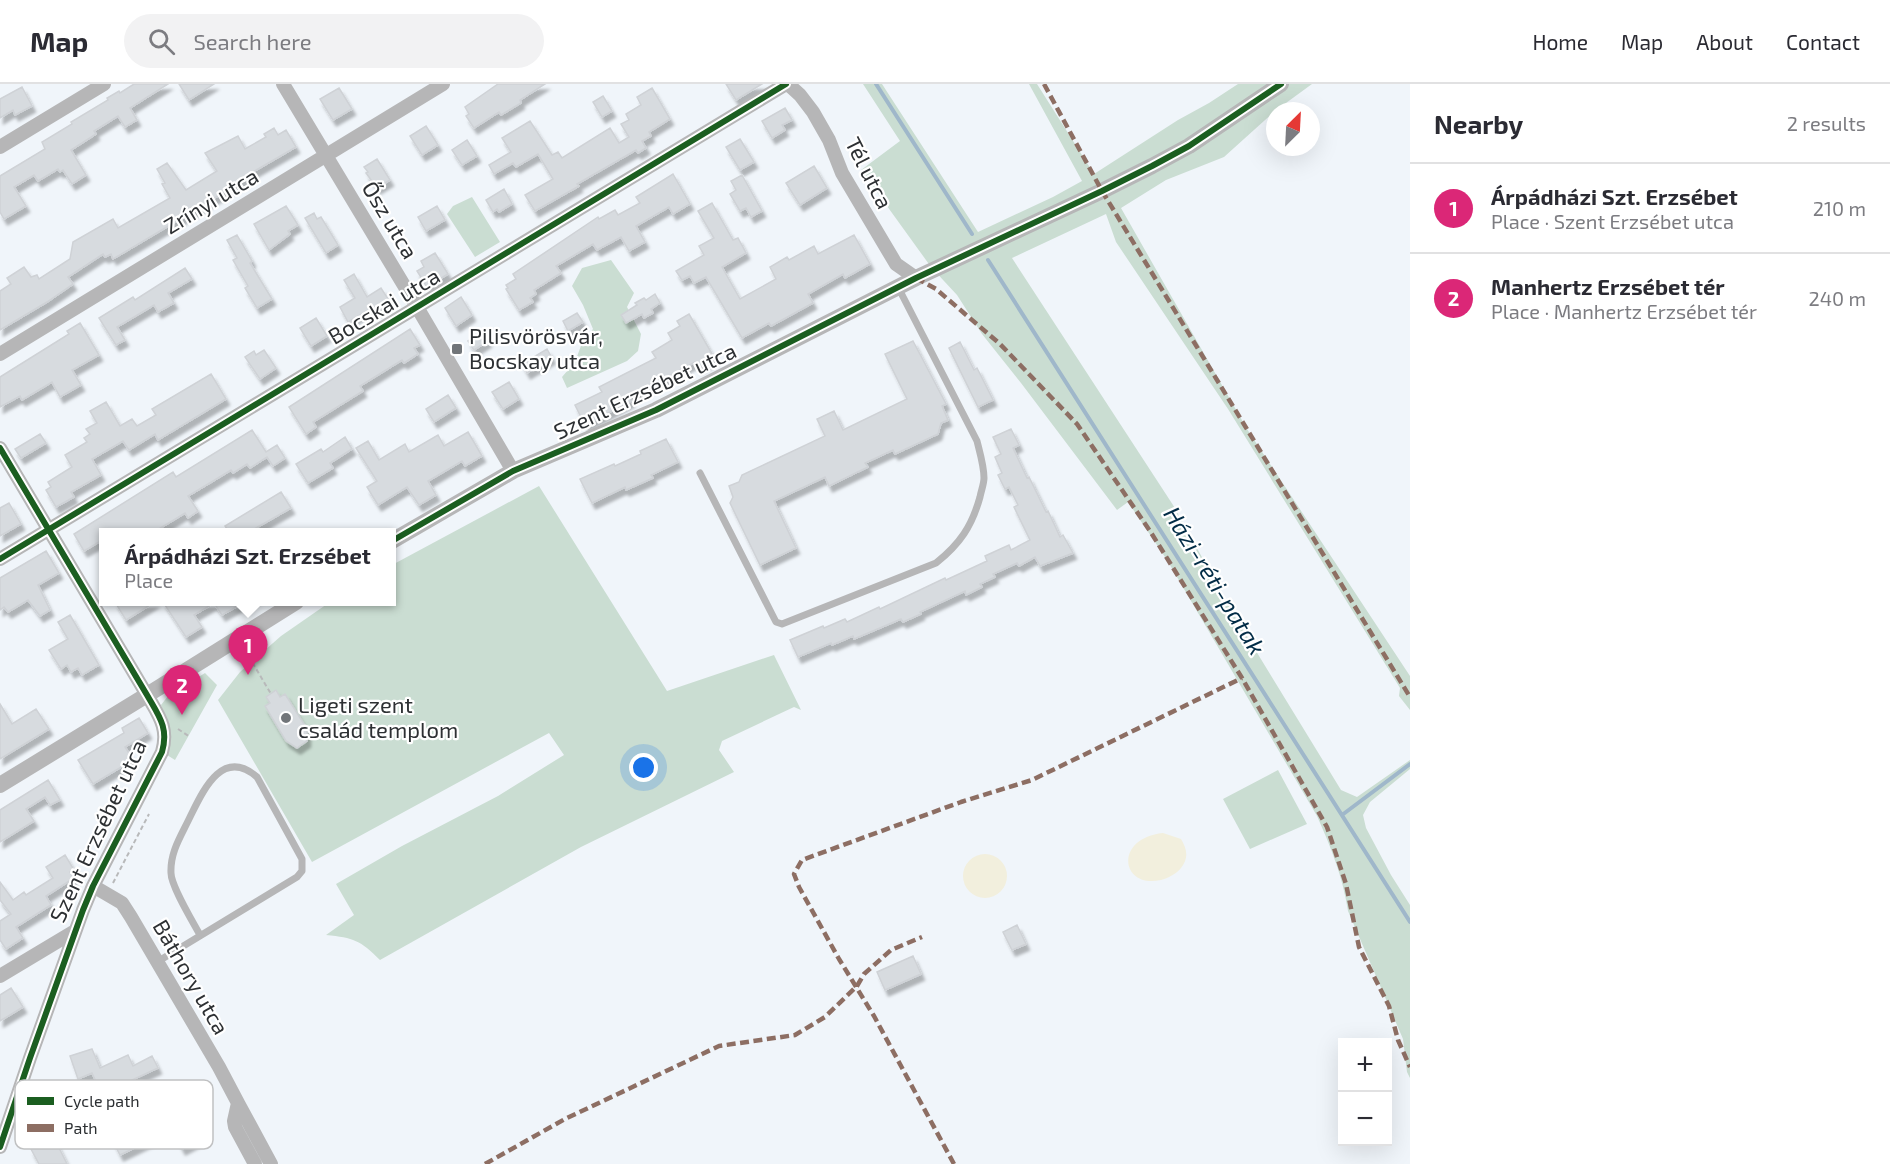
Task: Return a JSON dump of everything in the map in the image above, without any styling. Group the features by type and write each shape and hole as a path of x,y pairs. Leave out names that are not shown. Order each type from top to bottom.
{"street":[{"path":"0,147 104,84"},
{"name":"Ősz utca","path":"283,84 513,471"},
{"name":"Zrínyi utca","path":"0,354 443,84"},
{"name":"Tél utca","path":"787,84 800,95 813,112 829,140 842,173 896,264 916,278"},
{"name":"Bocskai utca","path":"0,559 787,84"},
{"name":"Szent Erzsébet utca","path":"396,539 513,471 656,410 916,278 1152,166 1189,146 1281,84"},
{"path":"0,448 147,695"},
{"path":"0,785 290,606"},
{"name":"Szent Erzsébet utca","path":"23,1080 93,886 162,752 165,737 163,723 147,695"},
{"name":"Báthory utca","path":"93,886 122,903 219,1067 271,1164"},
{"path":"0,976 75,931"},
{"name":"Szent Erzsébet utca","path":"0,1147 15,1102"},
{"name":"Báthory utca","path":"238,1103 235,1127 255,1164"}],"lane":[{"path":"700,473 776,622 782,624 936,562 952,550 966,532 977,509 984,479 981,458 977,441 898,287"},
{"path":"157,962 297,877 302,871 302,860 257,777 249,770 238,767 227,769 210,779 172,853 171,877 200,935"}],"path":[{"path":"242,646 271,694"},
{"path":"108,893 149,814"}],"green space":[{"path":"863,84 882,84 978,232 1082,181 1029,84 1037,84 1094,174 1238,84 1312,84 1287,102 1266,102 1266,119 1224,157 1166,180 1121,208 1247,429 1410,676 1410,710 1399,696 1400,688 1228,409 1116,242 1106,214 1012,258 1173,505 1234,615 1341,790 1357,797 1410,760 1410,769 1370,802 1363,815 1366,828 1410,905 1410,1078 1407,1072 1403,1039 1348,911 1336,863 1317,816 1167,560 1128,502 1117,510 982,334 957,295 931,267 861,170 900,141"},
{"path":"472,197 500,242 475,257 447,214 453,206"},
{"path":"611,260 634,293 627,307 641,334 638,351 627,361 567,388 562,377 575,362 582,343 593,329 572,286 582,268"},
{"path":"539,486 667,691 774,655 801,710 794,707 722,741 719,750 734,772 581,847 380,960 356,941 326,935 354,915 336,884 402,846 498,796 564,755 549,733 312,862 218,700 240,672 281,636 324,606 396,606 396,563"},
{"path":"205,673 217,685 175,760 167,755 170,734 161,705 168,696"},
{"path":"1278,770 1307,824 1250,849 1223,799"}],"sand":[{"path":"1163,833 1181,839 1186,854 1184,864 1174,874 1161,880 1147,881 1137,877 1128,862 1130,852 1136,844 1147,837"},
{"path":"985,854 1000,861 1007,876 1000,891 985,898 970,891 963,876 970,861"}],"building":[{"path":"134,84 168,84 130,108 137,120 125,127 118,116 94,131 96,134 71,150 86,175 72,184 63,170 60,172 58,169 38,181 34,175 14,187 26,206 4,219 0,212 0,176 45,149 42,142 72,124 71,122 108,100 107,98"},
{"path":"179,84 214,84 189,100"},
{"path":"498,84 545,84 520,100 521,103 501,115 499,112 474,128 466,116 469,114 465,107"},
{"path":"726,84 762,84 736,100"},
{"path":"22,87 32,106 15,115 13,110 0,118 0,99"},
{"path":"339,88 352,109 333,120 320,99"},
{"path":"652,88 670,119 649,132 651,136 642,141 646,148 638,153 636,150 535,211 525,195 553,179 538,154 516,167 513,163 494,174 489,165 511,152 502,138 530,121 552,155 558,152 562,158 610,128 619,143 629,137 621,124 629,120 626,114 641,105 637,97"},
{"path":"603,96 612,111 602,117 593,102"},
{"path":"785,108 792,120 782,125 785,130 772,138 762,121"},
{"path":"426,126 438,145 422,155 410,136"},
{"path":"274,128 278,135 286,130 296,147 113,259 111,254 105,257 103,254 68,277 73,284 0,330 0,291 11,284 7,278 24,267 31,277 37,275 39,279 70,259 73,242 113,219 118,228 170,198 157,169 167,163 186,190 217,171 205,153 238,136 245,149 266,137 264,134"},
{"path":"740,139 754,162 740,170 726,147"},
{"path":"467,140 477,156 462,165 452,150"},
{"path":"377,159 390,180 377,188 364,167"},
{"path":"814,166 827,188 800,205 786,183"},
{"path":"673,174 690,204 673,214 669,207 636,226 645,242 629,251 621,237 597,250 593,244 556,266 561,273 534,290 536,294 530,298 533,302 519,310 506,289 508,288 506,285 516,279 513,274 598,217 599,219 615,210 618,215 640,203 636,197"},
{"path":"742,175 762,211 751,217 746,208 740,211 730,194 736,190 731,181"},
{"path":"504,189 512,204 499,212 497,209 493,212 486,200"},
{"path":"712,203 733,240 738,238 746,253 722,267 740,299 776,279 770,267 787,257 789,260 814,246 818,254 854,235 870,264 845,278 843,274 808,294 813,303 771,326 769,323 742,338 706,277 694,283 690,276 682,280 676,271 704,255 699,246 714,238 698,211"},
{"path":"286,206 298,225 288,231 290,234 269,250 254,224"},
{"path":"437,206 445,220 426,231 418,217"},
{"path":"314,213 317,219 321,217 338,245 326,253 305,218"},
{"path":"237,235 252,261 250,263 272,299 257,308 245,288 248,286 233,260 237,258 227,240"},
{"path":"435,253 448,274 427,287 417,271 424,267 421,261"},
{"path":"185,268 192,279 168,293 174,303 158,312 154,305 117,327 125,340 116,345 99,318 133,297 135,300"},
{"path":"354,274 367,297 381,288 390,302 374,312 372,308 348,322 340,307 355,298 344,280"},
{"path":"655,294 660,303 651,309 653,313 644,318 642,314 626,323 621,315 637,305 635,303"},
{"path":"461,297 472,315 456,326 445,308"},
{"path":"577,313 583,322 568,331 563,321"},
{"path":"689,314 715,359 698,368 695,362 629,398 631,401 585,425 575,405 602,392 599,387 656,358 652,352 672,340 668,333 680,326 677,321"},
{"path":"316,318 327,336 311,346 300,328"},
{"path":"80,323 99,355 72,370 81,385 60,397 52,382 22,400 20,396 0,407 0,377 69,334 67,331"},
{"path":"410,329 420,345 414,348 418,354 404,363 402,360 360,386 363,391 313,422 316,427 306,434 289,407"},
{"path":"482,332 488,341 474,350 468,341"},
{"path":"913,341 946,404 942,406 948,420 941,423 938,434 895,454 893,450 865,463 868,467 829,486 825,477 774,501 796,548 760,565 730,503 733,497 729,486 739,482 742,475 825,436 817,419 834,411 843,430 907,399 885,354"},
{"path":"960,342 974,370 977,368 993,400 978,407 949,348"},
{"path":"547,349 552,358 527,373 522,364"},
{"path":"264,350 276,368 260,379 245,357 254,351 256,355"},
{"path":"211,374 226,399 158,440 155,434 129,450 123,441 92,459 101,475 71,492 74,497 56,507 46,490 51,487 48,482 72,467 65,455 87,442 84,438 90,434 86,429 97,423 90,411 106,402 120,426 132,419 137,426 156,415 152,409"},
{"path":"509,382 519,399 503,409 492,392"},
{"path":"448,395 456,408 434,422 426,409"},
{"path":"1011,429 1019,445 1013,448 1027,478 1029,477 1060,537 1063,535 1073,553 1040,566 1035,557 1019,566 1017,563 993,574 995,577 980,584 982,587 966,595 965,591 903,622 901,619 854,639 853,636 832,645 831,643 798,657 790,640 823,626 824,628 845,619 847,622 879,607 880,609 987,561 985,556 1009,545 1011,550 1030,540 1014,507 1018,505 1009,487 1005,489 998,475 1002,473 995,457 1001,454 993,437"},
{"path":"252,430 266,452 277,445 285,458 273,466 267,457 250,468 247,464 233,473 231,470 188,496 198,511 188,518 185,513 161,528 99,528 99,542 84,551 74,534 173,472 176,477"},
{"path":"468,432 482,456 465,466 462,461 428,481 436,495 419,505 407,487 378,505 367,487 377,481 356,448 368,441 379,460 405,444 409,452 438,435 444,446"},
{"path":"40,434 46,443 21,458 15,449"},
{"path":"345,437 352,449 330,463 333,468 308,483 296,464 321,449 323,452"},
{"path":"666,439 678,462 651,475 653,478 626,490 625,487 592,503 580,479 641,454 640,451"},
{"path":"281,492 291,508 256,528 226,528 225,526"},
{"path":"9,503 21,524 0,536 0,508"},
{"path":"46,551 59,573 38,585 50,610 40,616 28,600 8,612 4,607 0,610 0,578"},
{"path":"117,606 149,606 126,620"},
{"path":"166,606 209,606 194,615 202,627 186,637"},
{"path":"216,606 238,606 222,615"},
{"path":"70,615 99,665 82,675 78,668 71,672 67,665 61,669 49,650 68,639 58,622"},
{"name":"Ligeti szent család templom","path":"276,690 280,697 285,694 307,729 307,741 297,748 286,741 265,706 270,703 266,697"},
{"path":"0,704 12,724 36,709 49,729 0,759"},
{"path":"139,718 148,733 125,747 132,758 93,784 78,760 124,733 122,728"},
{"path":"48,780 60,800 50,805 45,797 26,809 34,821 0,842 0,810"},
{"path":"65,855 74,870 70,872 74,878 46,896 51,905 16,927 23,938 6,949 0,940 0,921 11,914 0,900 0,882 13,900 24,892 26,895 53,878 46,867"},
{"path":"1017,925 1026,944 1012,950 1003,932"},
{"path":"913,956 921,974 885,990 877,972"},
{"path":"11,988 23,1007 0,1021 0,995"},
{"path":"92,1049 100,1068 128,1055 133,1066 152,1056 158,1068 132,1080 95,1080 92,1073 78,1079 70,1056"},
{"path":"31,1149 60,1149 67,1164 39,1164"},
{"path":"117,1149 132,1149 120,1155"}],"waterway":[{"name":"Házi-réti-patak","path":"876,84 972,234"},
{"name":"Házi-réti-patak","path":"988,260 1410,922"},
{"path":"1342,815 1410,764"}],"marked path":[{"path":"1044,84 1102,191 1410,697"},
{"path":"916,278 936,289 1000,344 1077,424 1150,531 1242,678 1327,827 1346,884 1359,947 1389,1006 1398,1040 1410,1067"},
{"path":"954,1164 874,1016 799,887 794,874 802,860 961,802 1032,780 1242,678"},
{"path":"485,1164 565,1119 719,1046 795,1035 825,1017 857,986 864,974 891,950 922,937"}],"cycle path":[{"path":"0,559 786,84"},
{"path":"396,539 513,471 656,410 916,278 1152,166 1189,146 1281,84"},
{"path":"0,448 155,709 162,722 164,736 162,752 83,910 23,1080"},
{"path":"0,1147 15,1102"}],"place":[{"name":"Pilisvörösvár, Bocskay utca","path":"457,349"},
{"name":"Árpádházi Szt. Erzsébet","path":"248,675"},
{"name":"Manhertz Erzsébet tér","path":"182,715"},
{"name":"Ligeti szent család templom","path":"286,718"}]}
